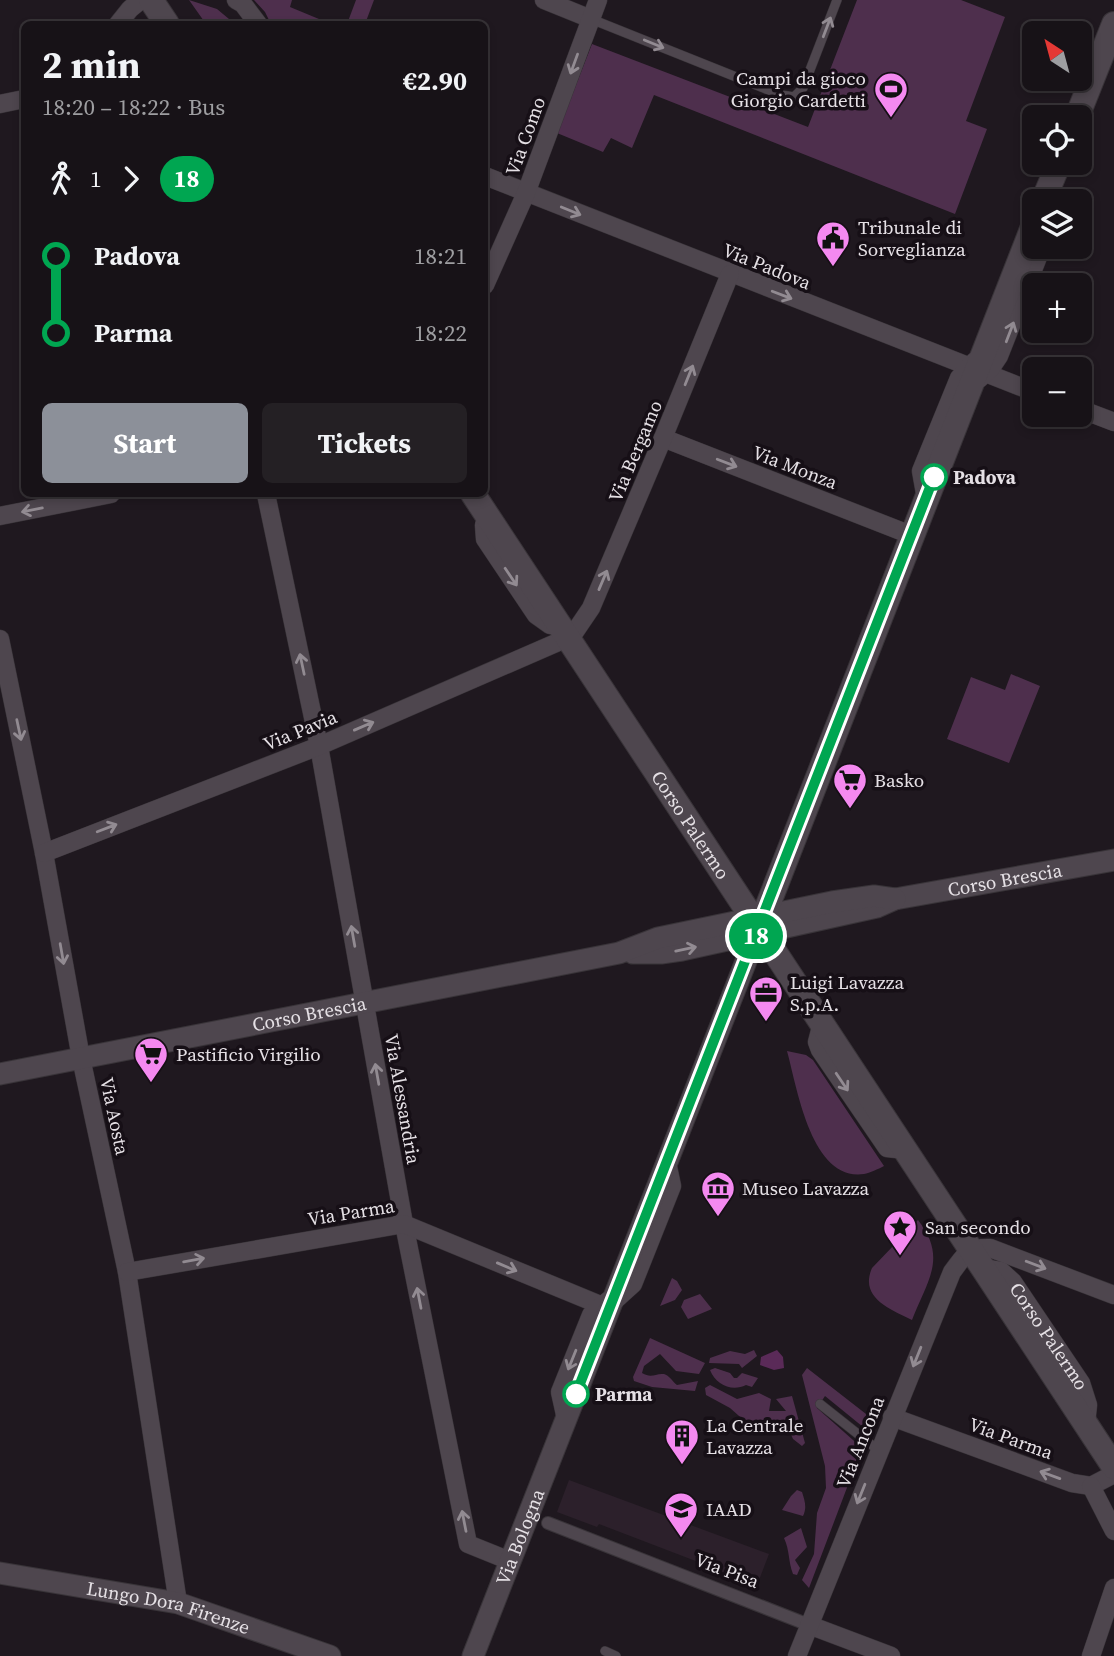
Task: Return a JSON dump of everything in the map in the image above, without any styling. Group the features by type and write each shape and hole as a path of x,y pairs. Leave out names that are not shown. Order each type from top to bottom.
{"main road":[{"path":"151,0 165,21"},
{"path":"1082,105 1114,24"},
{"name":"Via Bologna","path":"759,925 926,499 972,369 1022,252"},
{"name":"Corso Palermo","path":"474,497 759,925 1114,1467"}],"street":[{"path":"120,21 141,0"},
{"path":"236,0 243,4 256,21"},
{"path":"544,0 591,19"},
{"name":"Via Como","path":"488,278 526,193 598,0"},
{"path":"0,104 21,100"},
{"name":"Via Padova","path":"488,177 1022,388"},
{"name":"Via Bologna","path":"972,369 999,356 1037,259"},
{"name":"Via Bergamo","path":"564,631 591,608 730,274"},
{"path":"1092,414 1114,422"},
{"name":"Via Monza","path":"663,438 911,535"},
{"path":"0,516 96,497"},
{"name":"Via Alessandria","path":"267,497 319,746 404,1223 468,1544 510,1561"},
{"name":"Via Pavia","path":"44,853 319,746 564,631"},
{"name":"Via Aosta","path":"0,639 127,1272 178,1603"},
{"name":"Corso Brescia","path":"0,1074 618,953 658,938 759,925 841,900 874,896 895,899 1113,858"},
{"name":"Via Bologna","path":"473,1656 759,925"},
{"name":"Via Parma","path":"127,1272 404,1223 609,1304"},
{"path":"977,1259 990,1248 1114,1295"},
{"name":"Via Ancona","path":"797,1656 951,1272 977,1259"},
{"name":"Via Parma","path":"892,1417 1072,1483 1091,1486"},
{"path":"1114,1474 1091,1486 1114,1531"},
{"name":"Via Pisa","path":"548,1523 891,1656"},
{"name":"Lungo Dora Firenze","path":"0,1573 178,1603 330,1656"},
{"path":"1091,1656 1114,1588"}],"lane":[{"path":"591,19 780,95 794,97 803,88 837,0"},
{"path":"820,1404 878,1450"},
{"path":"605,1651 616,1656"}],"shaded area":[{"path":"189,0 217,9 231,21 204,21"},
{"path":"254,0 292,0 290,7 324,21 270,21"},
{"path":"356,0 374,0 366,21 348,21"},
{"path":"857,0 961,0 1005,17 966,121 987,129 955,214 654,95 632,148 611,138 603,152 557,133 592,44 808,127"},
{"path":"1011,674 1040,686 1009,763 947,739 971,677 1005,690"},
{"path":"787,1051 806,1055 813,1060 884,1166 864,1174 846,1172 831,1163 809,1129"},
{"path":"918,1220 932,1246 933,1258 932,1270 912,1320 879,1301 873,1295 869,1278 872,1268"},
{"path":"672,1278 682,1290 675,1300 660,1306"},
{"path":"700,1294 712,1309 688,1319 681,1307 684,1300"},
{"path":"650,1338 705,1363 699,1374 676,1371 660,1354 644,1366 642,1373 651,1376 664,1374 677,1385 698,1381 695,1391 652,1387 634,1381 633,1377"},
{"path":"754,1350 757,1356 742,1368 739,1364 709,1363 710,1358 730,1351 745,1354"},
{"path":"777,1350 783,1357 784,1368 774,1370 760,1365 761,1357"},
{"path":"715,1368 730,1373 734,1378 742,1373 758,1378 752,1387 725,1386 716,1380 710,1370"},
{"path":"807,1368 875,1421 868,1431 825,1396 817,1408 862,1448 809,1588 802,1580 814,1554 817,1513 826,1488 825,1466 802,1375"},
{"path":"710,1385 737,1399 759,1393 771,1399 769,1411 786,1411 776,1399 792,1396 805,1443 802,1446 793,1439 788,1428 761,1422 755,1425 747,1423 730,1408 706,1395 705,1388"},
{"name":"IAAD","path":"569,1480 769,1554 756,1588 706,1568 706,1565 599,1524 597,1527 557,1512"},
{"path":"797,1490 802,1492 805,1501 803,1516 782,1510"},
{"path":"801,1528 807,1547 795,1560 800,1568 797,1575 793,1574 784,1538"}],"bus line":[{"name":"18","path":"576,1394 934,477"}],"place":[{"name":"Campi da gioco Giorgio Cardetti","path":"891,119"},
{"name":"Tribunale di Sorveglianza","path":"833,268"},
{"name":"Padova","path":"934,477"},
{"name":"Basko","path":"850,810"},
{"name":"Luigi Lavazza S.p.A.","path":"766,1023"},
{"name":"Pastificio Virgilio","path":"151,1084"},
{"name":"Museo Lavazza","path":"718,1218"},
{"name":"San secondo","path":"900,1257"},
{"name":"Parma","path":"576,1394"},
{"name":"La Centrale Lavazza","path":"682,1466"},
{"name":"IAAD","path":"681,1539"}]}
